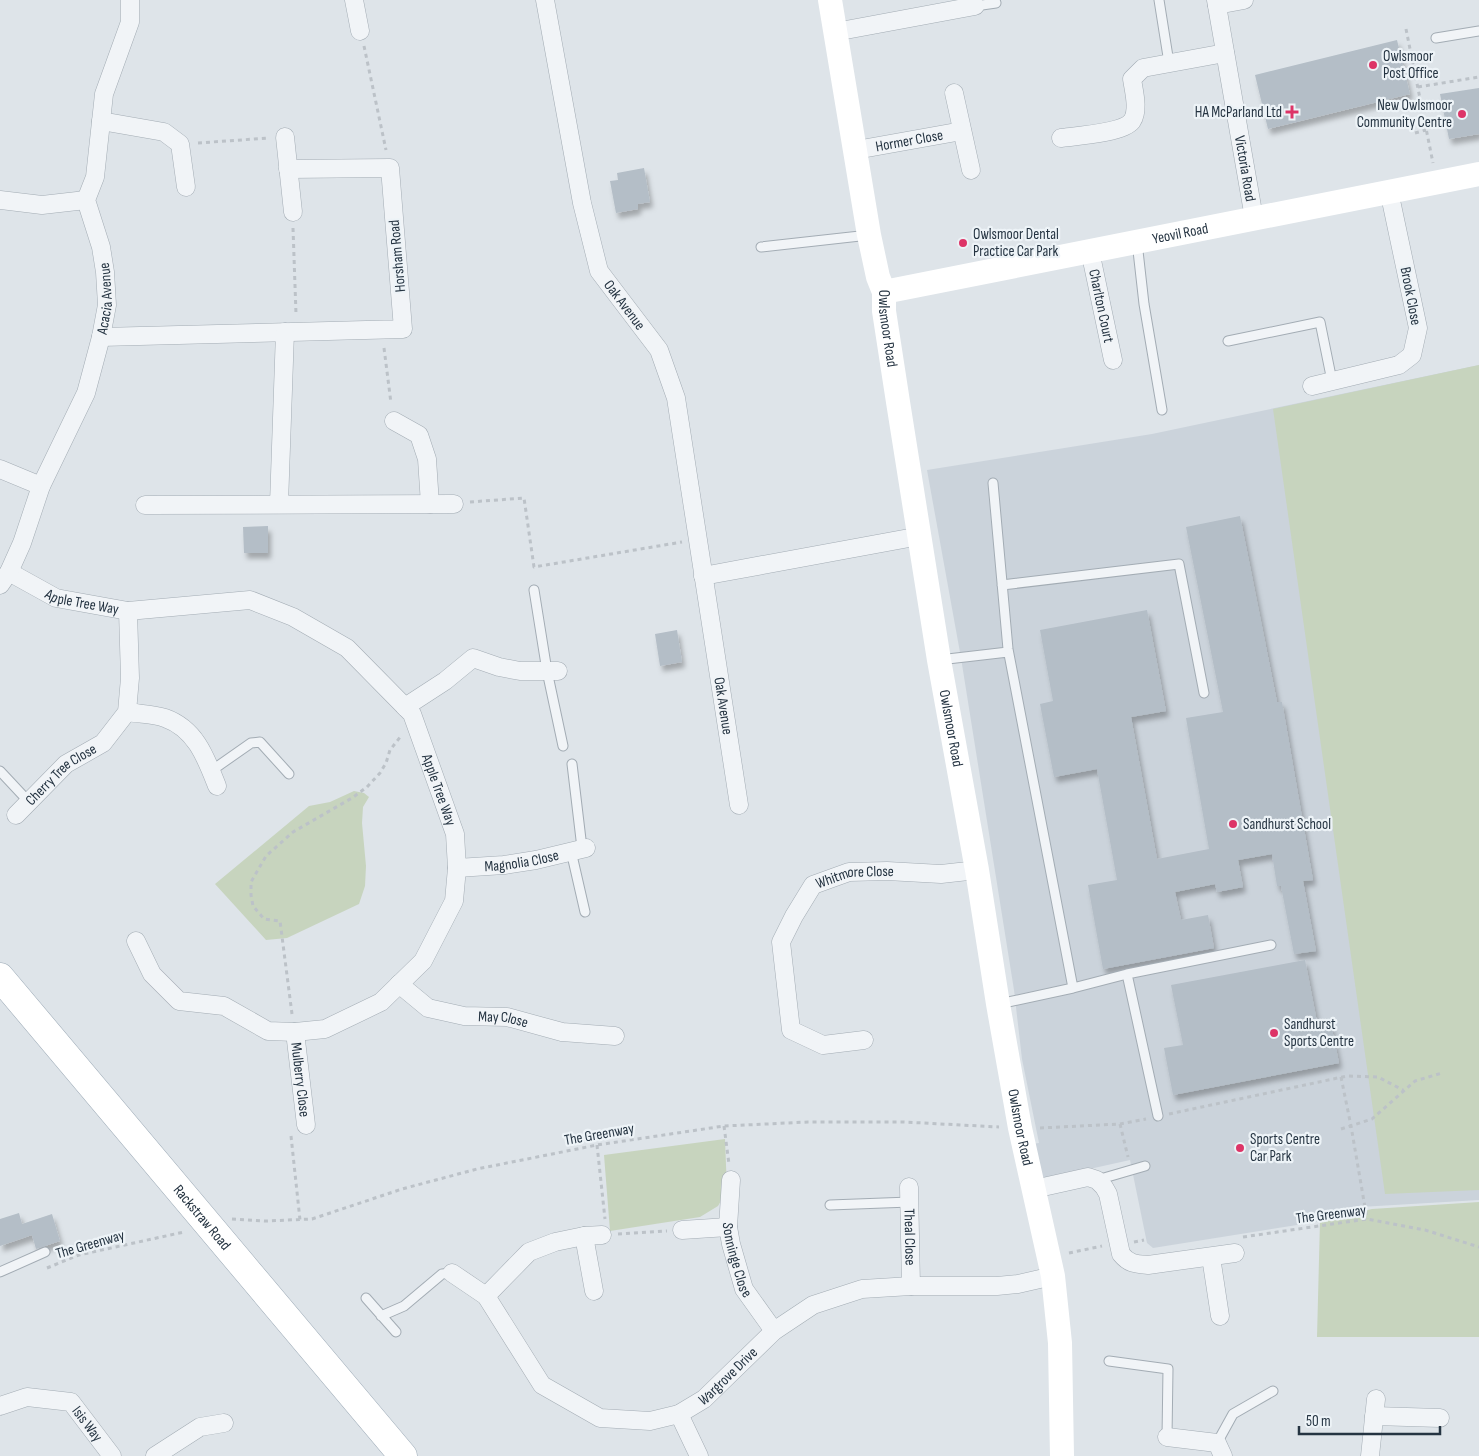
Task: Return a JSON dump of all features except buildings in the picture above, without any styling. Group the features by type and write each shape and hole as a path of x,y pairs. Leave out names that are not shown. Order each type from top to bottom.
{"main road":[{"name":"Rackstraw Road","path":"0,977 404,1456"}],"street":[{"path":"0,200 42,205 86,200 94,177 104,94 130,22 130,0"},
{"path":"354,0 360,31"},
{"name":"Oak Avenue","path":"545,0 582,203 599,271 659,350 676,398 739,805"},
{"name":"Owlsmoor Road","path":"830,0 869,235 878,277 884,292 884,311 896,393 939,660 977,870 998,1004 1020,1128 1051,1267 1060,1343 1062,1456"},
{"path":"1216,2 1244,0"},
{"name":"Victoria Road","path":"1216,2 1254,218"},
{"path":"836,32 975,6"},
{"path":"1061,138 1120,129 1131,122 1136,108 1132,79 1143,68 1225,53"},
{"name":"Hormer Close","path":"954,93 971,170"},
{"path":"101,121 164,132 180,144 186,187"},
{"name":"Hormer Close","path":"856,150 962,131"},
{"path":"285,137 293,212"},
{"path":"288,169 390,168"},
{"name":"Horsham Road","path":"101,337 403,329 390,168"},
{"name":"Yeovil Road","path":"884,292 1479,174"},
{"name":"Brook Close","path":"1312,386 1400,365 1412,355 1418,328 1390,191"},
{"name":"Acacia Avenue","path":"5,578 22,543 41,486 86,393 101,337 107,306 105,272 101,247 86,200"},
{"name":"Charlton Court","path":"1090,251 1112,360"},
{"path":"280,504 291,332"},
{"path":"394,421 419,435 427,459 430,504"},
{"path":"0,470 41,486"},
{"path":"145,505 454,504"},
{"path":"703,576 920,536"},
{"name":"Apple Tree Way","path":"5,578 56,598 128,611 250,600 293,617 347,648 412,714 417,727 455,834 457,868 454,902 423,961 381,1002 325,1028 295,1032 268,1031 224,1006 179,1000 152,974 136,942"},
{"path":"128,611 130,678 127,712 164,717 186,730 203,751 214,779"},
{"path":"405,707 445,681 473,658 499,667 553,671"},
{"name":"Cherry Tree Close","path":"16,815 66,764 103,743 127,712"},
{"name":"Magnolia Close","path":"457,868 504,865 536,860 580,849"},
{"name":"Whitmore Close","path":"864,1040 823,1045 792,1030 781,942 813,885 849,872 887,870 940,874 977,870"},
{"name":"May Close","path":"400,984 428,1008 464,1016 507,1017 562,1032 615,1036"},
{"name":"Mulberry Close","path":"295,1032 298,1130"},
{"path":"1034,1189 1088,1177 1097,1180 1108,1194 1121,1254 1127,1261 1136,1264 1148,1265 1211,1256 1239,1245"},
{"name":"Sonninge Close","path":"730,1180 728,1227 744,1289 774,1331"},
{"name":"Theal Close","path":"909,1194 911,1286"},
{"path":"682,1230 728,1227"},
{"path":"486,1296 529,1252 555,1242 584,1236 605,1235"},
{"path":"584,1236 594,1291"},
{"path":"1211,1256 1220,1316"},
{"name":"Wargrove Drive","path":"452,1273 486,1296 542,1385 600,1418 650,1421 679,1414 704,1399 774,1331 813,1305 862,1289 911,1286 997,1286 1051,1267"},
{"name":"Isis Way","path":"0,1406 27,1397 71,1402 112,1456"},
{"path":"1370,1456 1375,1407 1440,1418"},
{"path":"679,1414 699,1456"},
{"path":"155,1456 200,1427 224,1424"},
{"path":"1167,1437 1220,1450"}],"lane":[{"path":"975,6 996,3 995,0"},
{"path":"1159,0 1168,63"},
{"path":"1436,38 1479,32"},
{"path":"761,247 869,235"},
{"path":"1137,242 1144,304 1162,410"},
{"path":"1228,341 1320,322 1332,381"},
{"path":"992,483 1008,652 1073,988"},
{"path":"1002,585 1179,564 1204,692"},
{"path":"534,590 553,671 563,746"},
{"path":"939,660 1008,652"},
{"path":"214,779 251,743 260,742 288,774"},
{"path":"572,764 585,912"},
{"path":"0,771 29,802"},
{"path":"998,1004 1127,974 1272,945"},
{"path":"1127,974 1158,1116"},
{"path":"1097,1180 1145,1166"},
{"path":"830,1205 909,1194"},
{"path":"0,1272 45,1252"},
{"path":"381,1316 404,1306 442,1274 452,1273"},
{"path":"366,1298 396,1332"},
{"path":"1109,1362 1168,1368 1167,1437"},
{"path":"1220,1450 1234,1414 1273,1391"}],"path":[{"path":"1406,29 1436,182"},
{"path":"360,31 390,168"},
{"path":"1418,87 1479,77"},
{"path":"1416,133 1426,130"},
{"path":"180,144 285,137"},
{"path":"291,332 293,212"},
{"path":"382,330 394,421"},
{"path":"454,504 524,498 534,567 697,540"},
{"path":"295,1032 280,921 264,919 253,906 251,882 266,856 293,832 352,798 367,787 380,773 386,763 390,750 400,736 417,727"},
{"path":"1341,1129 1372,1119 1415,1081 1442,1073"},
{"path":"1341,1077 1367,1219"},
{"path":"1039,1128 1120,1124 1341,1077 1378,1077 1403,1090"},
{"name":"The Greenway","path":"224,1219 266,1221 312,1219 402,1189 476,1169 597,1145 724,1126 818,1122 904,1122 987,1127"},
{"path":"1120,1124 1128,1158"},
{"path":"724,1126 730,1180"},
{"path":"298,1130 300,1220"},
{"path":"597,1145 605,1235 682,1230"},
{"name":"The Greenway","path":"1239,1245 1367,1219 1425,1230 1479,1248"},
{"name":"The Greenway","path":"43,1270 79,1255 188,1230"},
{"path":"1051,1267 1107,1245"}],"shaded area":[{"name":"Sandhurst School","path":"1479,365 1479,1200 1360,1207 1358,1214 1354,1216 1153,1248 1147,1243 1130,1160 1040,1178 1032,1144 1039,1143 1022,1059 1014,990 961,658 927,470 1152,434"}],"green space":[{"path":"1479,365 1479,1190 1385,1194 1273,409"},
{"path":"354,791 364,793 369,797 363,807 362,823 366,866 365,886 359,904 287,938 266,940 215,884 309,806 330,802"},
{"path":"725,1139 727,1191 718,1206 700,1217 610,1231 604,1155"},
{"path":"1479,1202 1479,1337 1317,1337 1320,1221 1372,1209"}],"place":[{"name":"Owlsmoor Post Office","path":"1373,65"},
{"name":"HA McParland Ltd","path":"1292,112"},
{"name":"New Owlsmoor Community Centre","path":"1462,114"},
{"name":"Owlsmoor Dental Practice Car Park","path":"963,243"},
{"name":"Sandhurst School","path":"1233,824"},
{"name":"Sandhurst Sports Centre","path":"1274,1033"},
{"name":"Sports Centre Car Park","path":"1240,1148"}]}
